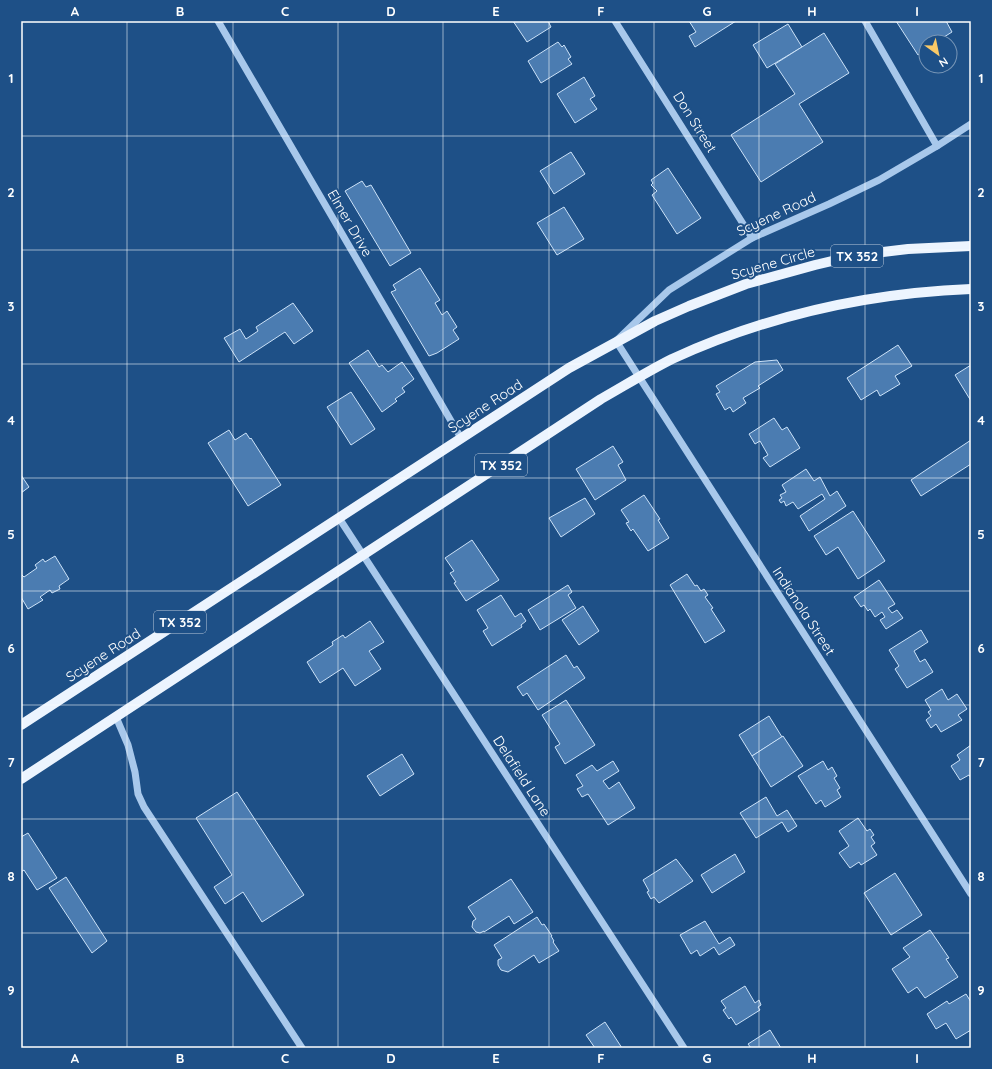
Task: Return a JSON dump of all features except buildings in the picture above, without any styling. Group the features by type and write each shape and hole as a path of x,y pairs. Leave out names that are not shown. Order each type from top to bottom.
{"main road":[{"name":"Scyene Circle","path":"616,341 655,321 725,291 815,265 858,255 908,249 971,246"},
{"name":"TX 352","path":"21,779 601,399 639,377 672,360 722,338 766,323 825,307 913,293 971,289"},
{"name":"Scyene Road","path":"21,725 569,368 616,341"}],"street":[{"name":"Elmer Drive","path":"218,21 461,438"},
{"name":"Don Street","path":"615,21 752,238"},
{"path":"865,21 937,146"},
{"name":"Scyene Road","path":"616,341 669,290 752,238 879,180 971,124"},
{"name":"Indianola Street","path":"616,341 971,894"},
{"name":"Delafield Lane","path":"339,518 684,1048"},
{"path":"116,717 128,745 138,794 144,807 302,1048"}]}
